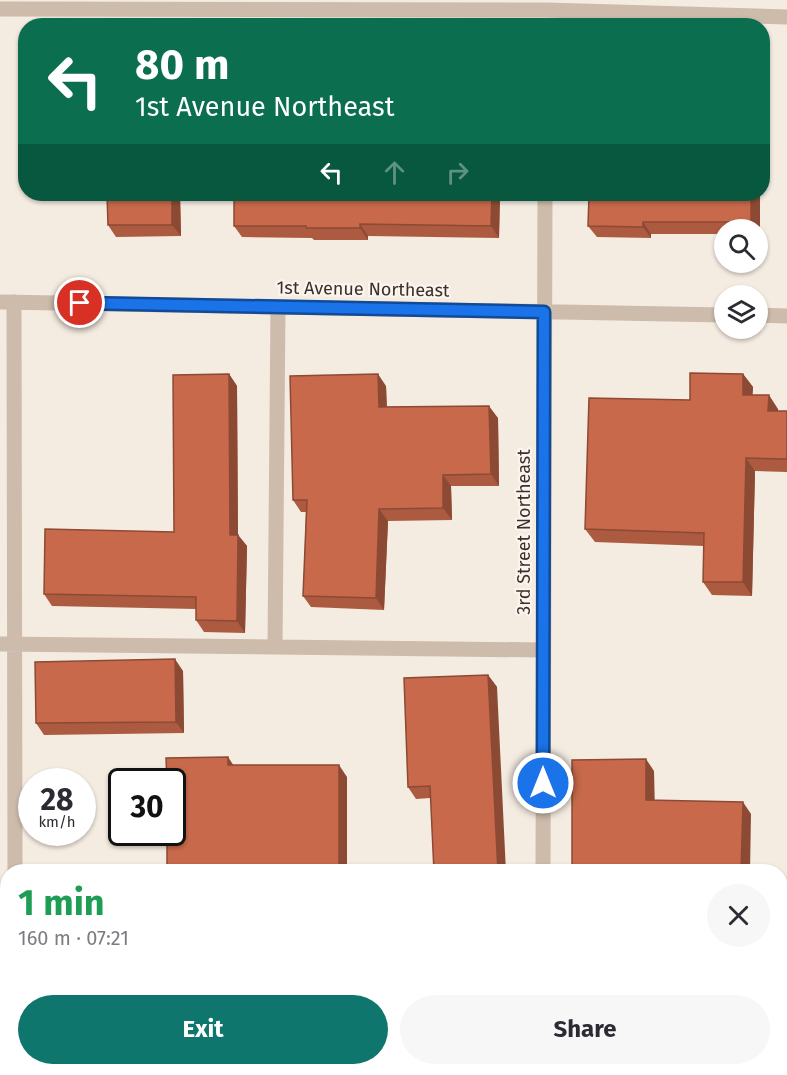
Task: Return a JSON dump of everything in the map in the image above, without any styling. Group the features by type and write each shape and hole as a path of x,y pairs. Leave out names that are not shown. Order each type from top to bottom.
{"street":[{"path":"0,9 546,5 787,17"},
{"name":"3rd Street Northeast","path":"543,864 545,201"},
{"path":"7,302 7,644 15,864"},
{"name":"1st Avenue Northeast","path":"7,302 714,315"},
{"path":"274,647 278,307"},
{"path":"768,315 787,316"},
{"path":"7,644 543,650"}],"building":[{"path":"107,201 172,201 172,225 108,225"},
{"path":"234,201 492,201 491,226 360,224 360,228 306,228 306,226 234,226"},
{"path":"589,201 751,201 751,219 714,219 714,222 643,222 643,227 588,226"},
{"path":"690,373 743,374 743,395 769,395 768,411 787,411 787,459 746,458 743,582 703,582 704,533 585,529 589,398 690,400"},
{"path":"229,374 230,535 238,535 237,621 196,620 196,597 44,594 45,529 174,532 173,375"},
{"path":"378,374 379,407 489,406 491,474 443,475 443,508 379,509 376,598 303,596 307,500 293,500 290,376"},
{"path":"175,659 176,722 36,723 35,662"},
{"path":"488,675 498,864 434,864 430,786 408,787 404,678"},
{"path":"228,757 228,765 339,765 339,864 167,864 167,846 186,846 186,768 166,768 166,758"},
{"path":"646,759 646,800 743,802 741,864 572,864 572,760"}],"route":[{"path":"80,303 544,312 543,783"}]}
